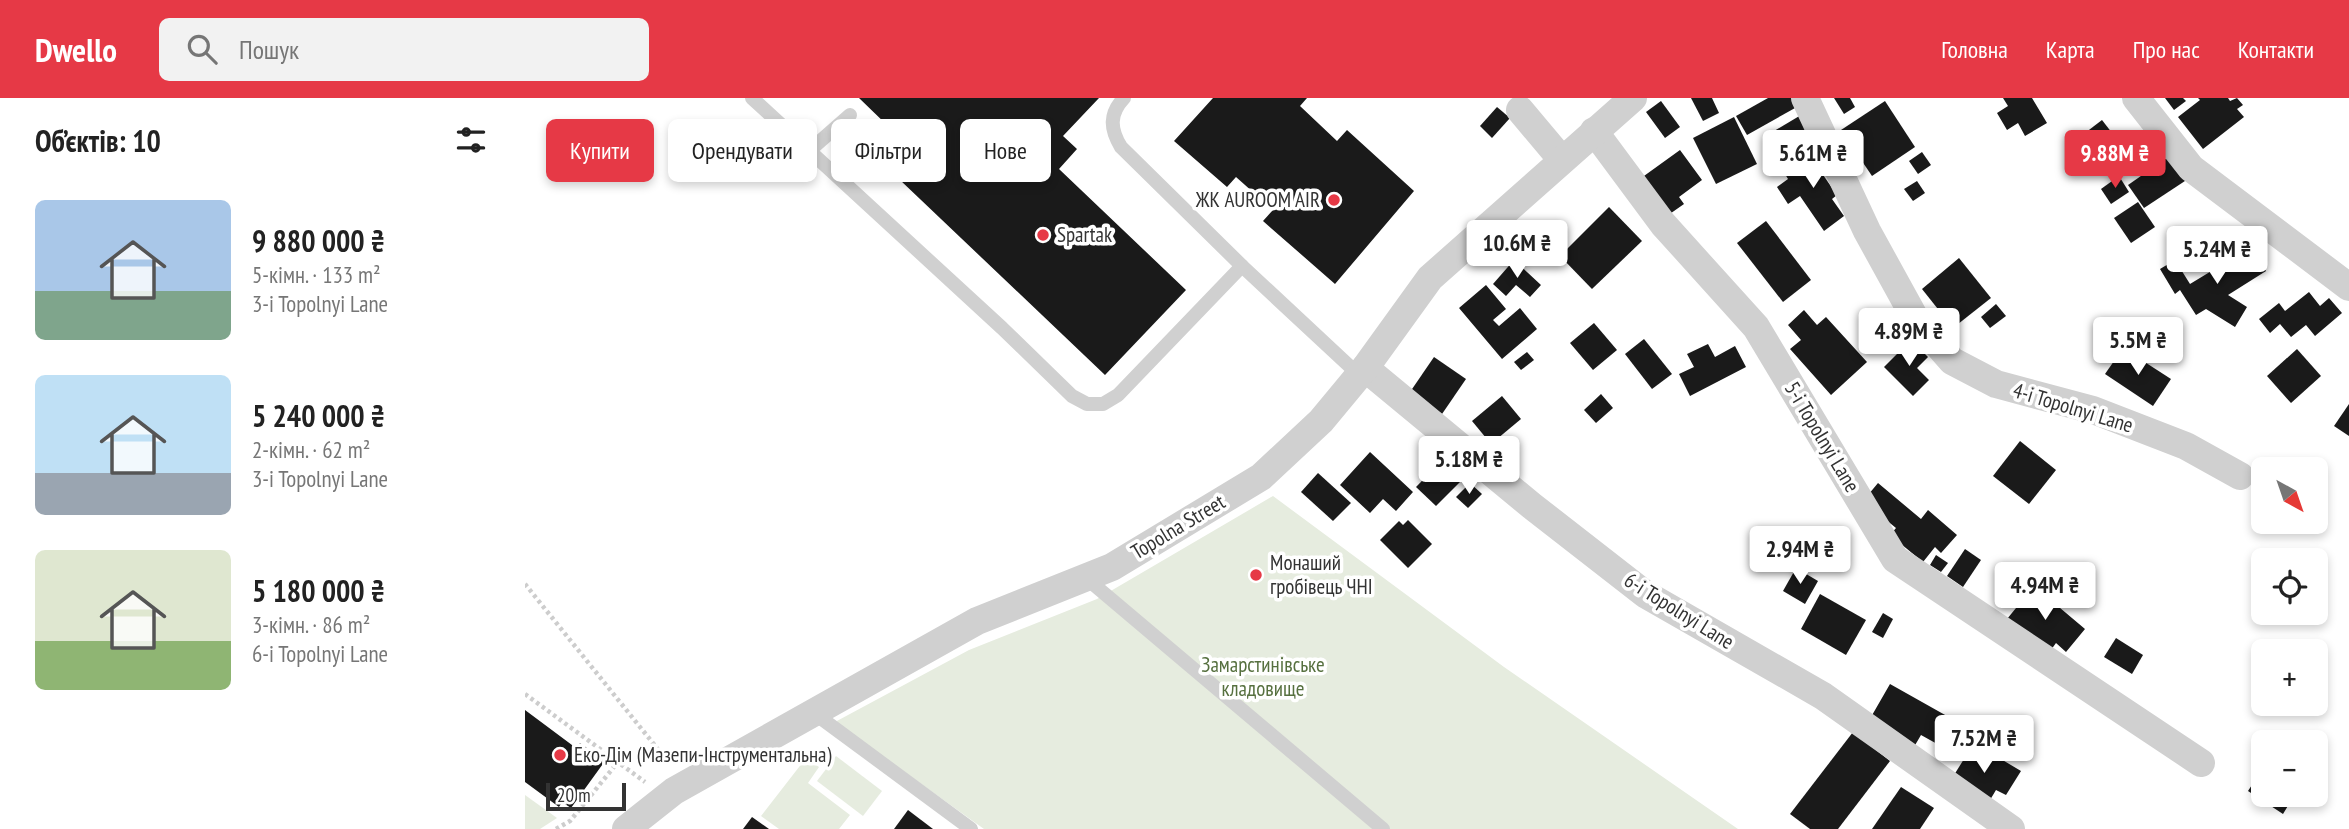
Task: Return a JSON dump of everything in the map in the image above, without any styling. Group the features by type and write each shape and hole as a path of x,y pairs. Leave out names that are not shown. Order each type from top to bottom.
{"street":[{"name":"Topolna Street","path":"626,829 674,791 977,621 1112,567 1261,477 1321,421 1362,371 1430,278 1633,98"},
{"name":"4-i Topolnyi Lane","path":"1805,98 1867,231 1916,320 1952,361 1996,384 2093,410 2186,446 2240,476"},
{"path":"2136,98 2191,168 2349,287"},
{"path":"1520,110 1562,160"},
{"name":"5-i Topolnyi Lane","path":"1594,131 1663,224 1756,327 1895,559 2201,763"},
{"name":"6-i Topolnyi Lane","path":"1362,371 1645,594 1823,696 2011,829"}],"lane":[{"path":"752,98 775,119"},
{"path":"1124,98 1112,117 1112,133 1121,147 1242,266 1362,371"},
{"path":"817,145 850,115"},
{"path":"817,157 1072,396 1087,404 1103,404 1118,395 1242,266"},
{"path":"1086,578 1383,829"},
{"path":"814,713 971,829"}],"path":[{"path":"525,584 687,785"},
{"path":"525,694 653,788"},
{"path":"556,829 570,821 618,762"}],"green space":[{"name":"Замарстинівське кладовище","path":"1273,496 1504,667 1738,829 984,829 835,722 969,650 1097,599"},
{"path":"836,756 882,791 863,816 817,781"},
{"path":"806,758 819,767 808,783 850,815 839,829 779,829 761,816"},
{"path":"525,795 557,818 540,829 525,829"}],"building":[{"name":"Spartak","path":"859,98 1099,98 1063,136 1077,149 1059,169 1186,290 1105,375 902,182 946,182 946,119 881,119"},
{"name":"ЖК AUROOM AIR","path":"1213,98 1307,98 1300,106 1337,141 1347,130 1414,191 1335,284 1263,221 1273,210 1236,177 1227,187 1174,141"},
{"path":"1691,98 1712,98 1719,113 1703,121"},
{"path":"1768,98 1801,98 1804,103 1747,135 1736,116"},
{"path":"1834,98 1850,98 1855,107 1844,114"},
{"path":"2003,98 2032,98 2047,123 2025,136 2018,123 2007,130 1997,113 2008,106"},
{"path":"2165,98 2183,98 2186,101 2174,110"},
{"path":"2198,98 2228,98 2230,101 2237,98 2243,105 2237,109 2244,117 2203,149 2178,117 2200,100"},
{"path":"1661,101 1680,127 1665,138 1646,112"},
{"path":"1885,101 1915,147 1872,176 1841,130"},
{"path":"1497,107 1510,118 1492,138 1480,126"},
{"path":"1801,115 1811,134 1779,153 1769,134"},
{"path":"1734,117 1757,164 1716,184 1693,138"},
{"path":"2102,120 2119,142 2103,155 2085,133"},
{"path":"1680,150 1702,180 1679,197 1684,204 1664,218 1637,181"},
{"path":"1818,151 1829,167 1821,172 1837,195 1832,199 1844,216 1824,231 1800,196 1788,204 1777,187 1788,179 1785,174"},
{"path":"1922,152 1931,165 1918,174 1909,161"},
{"path":"2171,155 2188,179 2144,208 2128,185"},
{"path":"2119,176 2129,192 2111,204 2101,189"},
{"path":"1917,181 1925,193 1913,201 1904,189"},
{"path":"2138,202 2155,227 2131,243 2114,218"},
{"path":"1609,207 1642,241 1592,289 1560,256"},
{"path":"1766,221 1811,280 1783,302 1737,243"},
{"path":"2251,247 2266,271 2228,295 2247,307 2235,327 2206,309 2196,315 2180,290 2175,294 2160,269 2175,260 2190,284"},
{"path":"1959,258 1991,298 1953,328 1922,289"},
{"path":"1514,260 1541,285 1530,297 1516,285 1506,296 1493,284"},
{"path":"1486,285 1506,309 1493,320 1499,326 1520,308 1537,329 1502,359 1459,308"},
{"path":"2309,292 2320,306 2329,298 2342,313 2315,336 2306,325 2291,337 2280,324 2270,333 2259,319 2279,303 2285,311"},
{"path":"1996,304 2006,316 1990,328 1981,317"},
{"path":"1804,310 1817,325 1826,317 1867,362 1831,395 1790,349 1801,340 1788,325"},
{"path":"1594,323 1617,350 1593,370 1570,343"},
{"path":"1644,339 1672,374 1652,389 1625,354"},
{"path":"1911,340 1928,357 1917,368 1929,380 1913,396 1884,367"},
{"path":"1708,344 1715,357 1735,346 1746,367 1690,396 1679,374 1694,367 1687,354"},
{"path":"2123,348 2171,379 2153,406 2105,374"},
{"path":"2297,349 2321,376 2291,403 2267,376"},
{"path":"1527,352 1534,360 1521,370 1514,362"},
{"path":"1434,357 1466,379 1442,414 1410,392"},
{"path":"1601,394 1613,408 1596,423 1584,410"},
{"path":"1502,396 1521,419 1491,444 1472,421"},
{"path":"2349,404 2349,436 2334,426"},
{"path":"2020,441 2056,470 2029,504 1993,476"},
{"path":"1370,452 1413,492 1396,511 1383,499 1370,513 1340,485"},
{"path":"1447,455 1467,475 1436,506 1416,487"},
{"path":"1318,473 1351,503 1333,521 1301,492"},
{"path":"1470,483 1482,494 1468,508 1456,497"},
{"path":"1878,483 1921,519 1928,510 1957,535 1941,553 1935,547 1923,562 1890,535 1896,528 1863,501"},
{"path":"1408,520 1432,544 1408,568 1380,540 1399,521 1403,525"},
{"path":"1965,549 1981,560 1963,587 1947,576"},
{"path":"1936,555 1948,563 1941,572 1930,565"},
{"path":"1796,568 1818,581 1805,604 1783,591"},
{"path":"2034,586 2085,629 2066,652 2056,643 2048,654 2007,619"},
{"path":"1820,594 1866,620 1846,655 1801,629"},
{"path":"1883,613 1893,619 1883,638 1872,632"},
{"path":"2116,638 2143,655 2132,674 2104,657"},
{"path":"1890,684 1954,720 1939,745 1921,735 1911,752 1871,717"},
{"name":"Еко-Дім (Мазепи-Інструментальна)","path":"525,710 576,748 580,743 605,761 571,808 562,802 559,807 525,782"},
{"path":"1853,732 1890,761 1838,829 1810,829 1790,814"},
{"path":"1974,743 2021,771 2006,795 1996,790 1987,805 1949,783"},
{"path":"1901,787 1934,808 1920,829 1872,829"},
{"path":"2272,807 2287,807 2283,814"},
{"path":"908,810 933,829 894,829"},
{"path":"752,817 769,829 743,829"}],"place":[{"name":"ЖК AUROOM AIR","path":"1334,200"},
{"name":"Spartak","path":"1043,235"},
{"name":"Монаший гробівець ЧНІ","path":"1256,575"},
{"name":"Еко-Дім (Мазепи-Інструментальна)","path":"560,755"}]}
